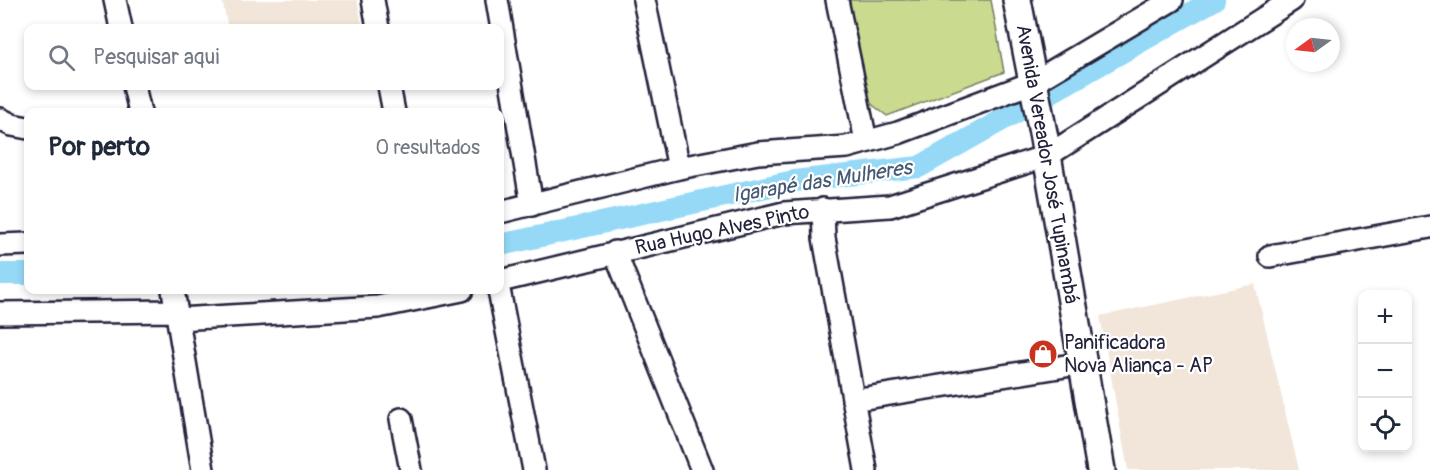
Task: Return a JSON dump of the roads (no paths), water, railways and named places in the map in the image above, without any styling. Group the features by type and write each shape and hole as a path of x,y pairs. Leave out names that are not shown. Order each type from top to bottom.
{"street":[{"path":"115,0 120,24"},
{"path":"373,0 377,24"},
{"path":"498,0 502,24"},
{"path":"644,0 679,168"},
{"path":"837,0 866,141"},
{"name":"Avenida Vereador José Tupinambá","path":"1017,0 1046,147 1101,470"},
{"path":"504,211 679,168 758,153 847,147 898,133 1035,87 1172,0"},
{"name":"Rua Hugo Alves Pinto","path":"504,280 784,213 890,206 1046,147 1292,0"},
{"path":"504,36 532,205"},
{"path":"135,90 139,108"},
{"path":"390,90 393,108"},
{"path":"0,119 24,127"},
{"path":"823,209 824,238 866,470"},
{"path":"1270,256 1430,227"},
{"path":"0,245 24,244"},
{"path":"615,252 702,470"},
{"path":"0,313 176,304 378,308 443,294"},
{"path":"500,294 534,470"},
{"path":"176,304 203,470"},
{"path":"853,400 1084,363"},
{"path":"401,419 411,470"}],"waterway":[{"name":"Igarapé das Mulheres","path":"504,244 794,181 919,167 1214,0"},
{"name":"Igarapé das Mulheres","path":"0,274 24,274"}],"place":[{"name":"Panificadora Nova Aliança - AP","path":"1043,354"}]}
